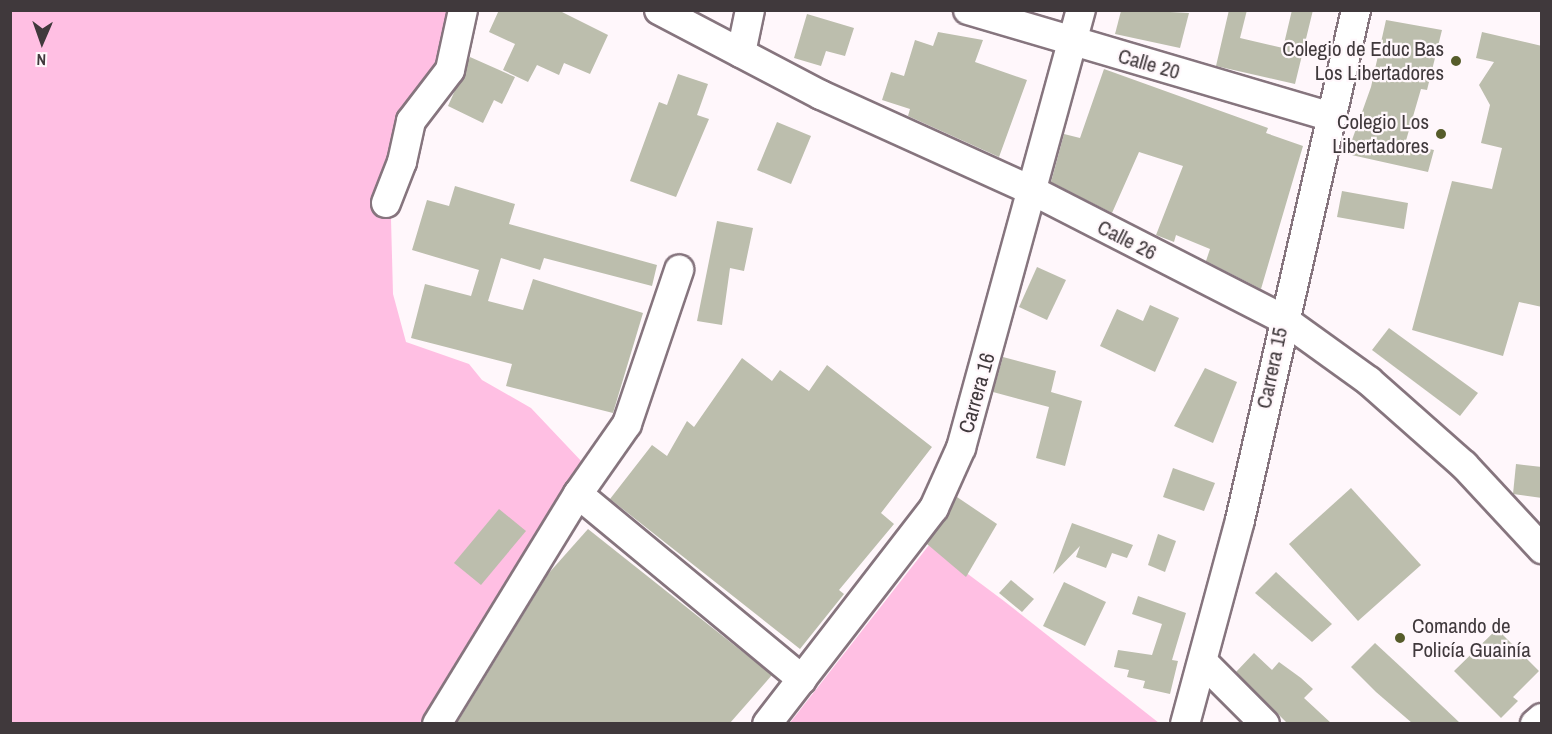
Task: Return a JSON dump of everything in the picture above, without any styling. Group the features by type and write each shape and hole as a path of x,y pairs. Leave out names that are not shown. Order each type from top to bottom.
{"street":[{"path":"386,203 402,162 411,121 450,70 463,10"},
{"name":"Calle 26","path":"659,10 741,53 1035,192 1283,319 1369,381 1464,465 1542,549"},
{"path":"741,53 750,10"},
{"name":"Calle 20","path":"968,10 1331,117"},
{"name":"Carrera 16","path":"767,723 934,508 962,448 1035,192 1080,10"},
{"name":"Carrera 15","path":"1185,723 1204,663 1356,10"},
{"path":"437,723 578,494 627,424 679,270"},
{"path":"578,494 802,679"},
{"path":"1204,663 1265,723"},
{"path":"1535,723 1542,718"}],"shaded area":[{"path":"10,11 456,11 390,181 393,294 406,342 469,364 482,380 531,408 584,464 420,723 11,723"},
{"path":"929,545 1004,601 1159,723 789,724"}],"building":[{"path":"499,10 558,10 608,35 590,74 564,63 559,75 537,65 528,82 503,70 515,44 489,32"},
{"path":"1229,10 1247,10 1240,38 1283,48 1292,10 1313,10 1295,84 1216,66"},
{"path":"1121,11 1189,13 1180,48 1115,34"},
{"path":"807,14 854,28 845,56 826,51 821,66 794,58"},
{"path":"1386,20 1442,30 1427,90 1421,89 1405,144 1434,150 1428,172 1347,154 1371,87"},
{"path":"938,32 983,40 975,62 1027,80 999,157 908,116 910,109 882,100 891,72 904,76 915,40 933,46"},
{"path":"1482,32 1542,46 1542,307 1519,302 1503,356 1412,330 1452,181 1492,189 1502,148 1481,143 1490,105 1479,85 1494,62 1476,58"},
{"path":"470,57 515,77 502,104 494,100 483,123 448,106"},
{"path":"1104,69 1268,128 1266,133 1303,146 1261,289 1206,261 1210,249 1176,235 1174,242 1156,235 1183,166 1139,152 1112,213 1051,182 1064,134 1080,138"},
{"path":"678,74 708,84 697,115 709,119 676,197 630,181 659,102 667,105"},
{"path":"777,122 811,136 791,184 757,170"},
{"path":"455,186 515,204 509,224 657,265 652,286 544,258 540,270 501,258 488,301 523,310 533,279 643,313 613,413 506,386 512,364 411,338 425,284 471,296 479,270 412,250 427,200 449,206"},
{"path":"1342,191 1408,203 1404,229 1337,217"},
{"path":"717,221 753,228 744,271 730,268 722,325 697,321"},
{"path":"1037,267 1066,280 1047,320 1019,307"},
{"path":"1150,305 1179,318 1155,372 1100,346 1117,309 1143,321"},
{"path":"1389,328 1478,393 1460,416 1372,350"},
{"path":"1003,357 1056,371 1051,392 1082,401 1065,466 1036,458 1049,407 993,392"},
{"path":"742,358 772,381 780,370 809,391 827,365 932,447 881,513 894,524 839,590 844,594 800,649 610,499 652,445 667,456 687,421 694,427"},
{"path":"1205,368 1237,382 1213,443 1174,426"},
{"path":"1516,464 1542,467 1542,498 1513,494"},
{"path":"1173,468 1215,483 1204,511 1163,497"},
{"path":"1351,488 1421,565 1358,621 1289,544"},
{"path":"957,497 997,524 966,577 927,544"},
{"path":"499,509 526,531 481,585 454,563"},
{"path":"1072,523 1133,545 1127,558 1112,553 1106,568 1076,557 1080,546 1053,574"},
{"path":"588,529 772,675 730,723 457,723 548,574"},
{"path":"1158,534 1176,541 1165,572 1148,565"},
{"path":"1276,572 1332,624 1312,642 1255,593"},
{"path":"1011,580 1034,599 1022,612 999,593"},
{"path":"1064,582 1106,602 1085,646 1043,626"},
{"path":"1138,596 1186,613 1172,660 1178,661 1170,694 1143,688 1145,681 1127,677 1129,670 1114,667 1118,650 1152,655 1162,624 1132,614"},
{"path":"1497,629 1539,671 1513,697 1518,701 1501,718 1454,671"},
{"path":"1375,643 1460,723 1412,723 1376,692 1351,667"},
{"path":"1254,653 1272,670 1279,662 1301,678 1313,689 1304,698 1331,723 1287,723 1236,672"}],"place":[{"name":"Colegio de Educ Bas Los Libertadores","path":"1456,61"},
{"name":"Colegio Los Libertadores","path":"1441,134"},
{"name":"Comando de Policía Guainía","path":"1400,638"}]}
